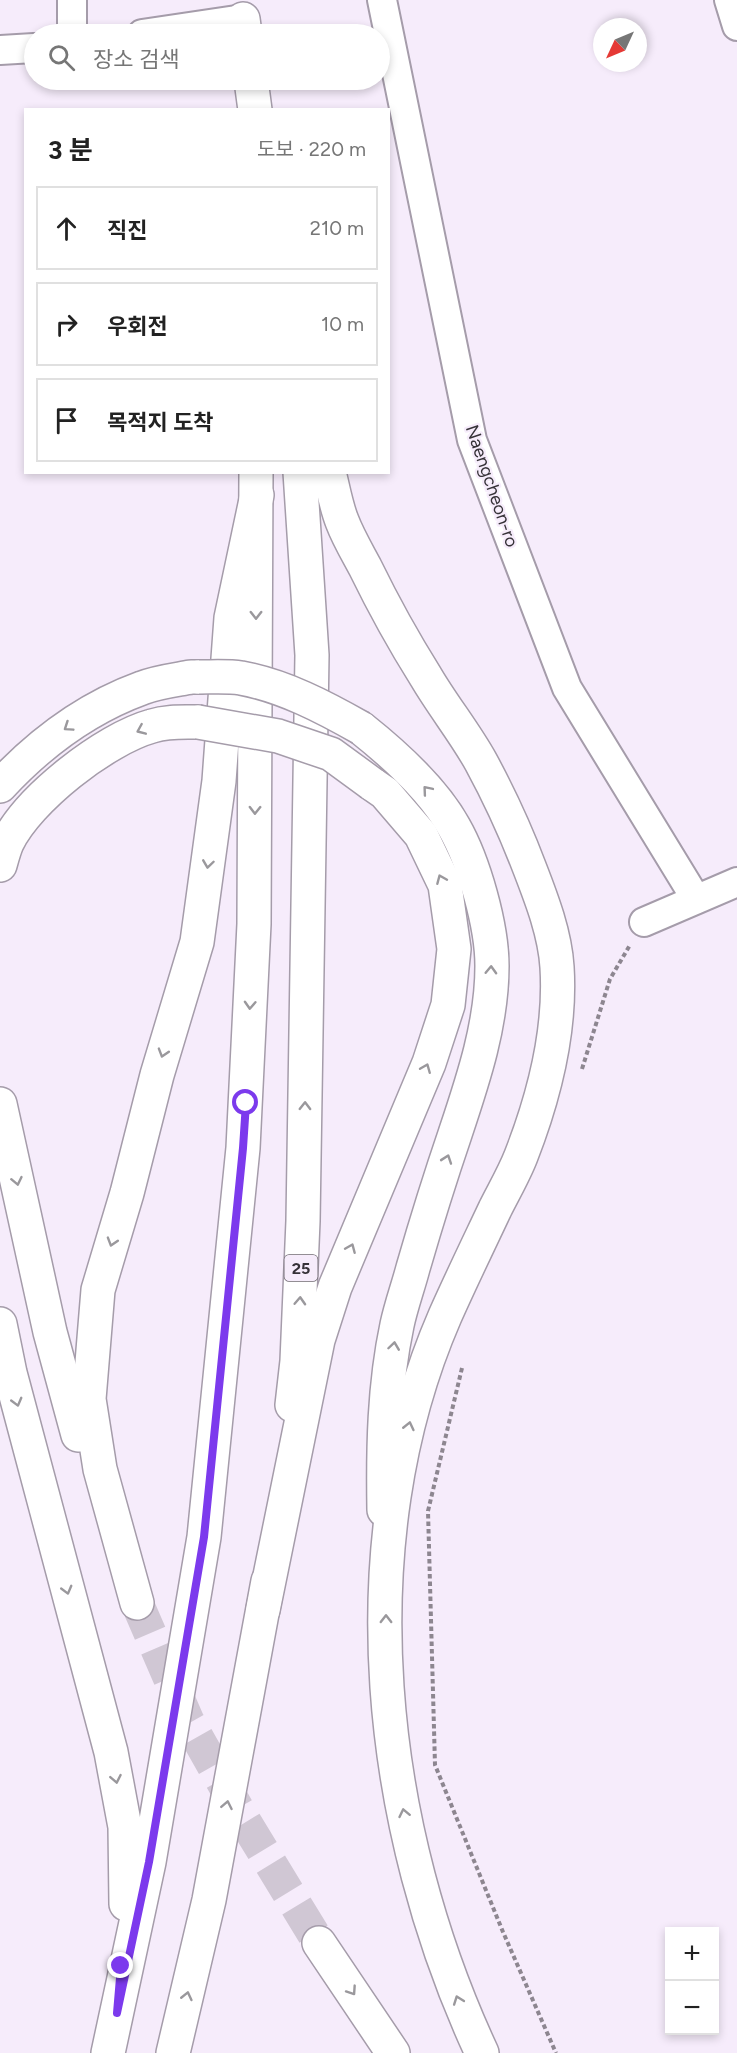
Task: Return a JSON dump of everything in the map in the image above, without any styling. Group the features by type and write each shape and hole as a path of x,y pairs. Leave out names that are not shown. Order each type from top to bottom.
{"main road":[{"path":"244,90 245,108"},
{"path":"252,90 255,108"},
{"name":"25","path":"173,2053 209,1900 276,1543 297,1361 303,1221 312,655 300,474"},
{"path":"330,474 341,519 375,587 425,676 479,759 513,825 539,894 557,963 558,1001 549,1061 538,1107 520,1159 444,1318 419,1387 396,1481 386,1572"},
{"path":"0,1104 50,1332 75,1427 137,1603 100,1469 89,1399 98,1290 127,1193 157,1075 197,942 219,781 231,618 257,484"},
{"path":"108,2053 149,1862 204,1537 243,1148 254,924 257,484"},
{"path":"0,786 39,748 65,728 104,704 143,687 191,677 240,678 279,688 327,709 362,728 392,753 427,789 454,826 473,870 486,921 492,966 487,1020 474,1079 433,1200 397,1324 387,1395 383,1454 386,1682 399,1789 423,1898 459,2005 482,2053"},
{"path":"0,865 7,843 21,821 63,779 96,754 122,738 151,726 173,722 198,722 278,736 331,754 385,793 421,835 444,885 454,950 448,1005 429,1063 335,1287 318,1340 263,1610"},
{"path":"0,1324 10,1373 111,1752 125,1827 127,1896 117,2013"},
{"path":"319,1943 393,2053"}],"street":[{"path":"72,0 72,24"},
{"name":"Naengcheon-ro","path":"382,0 387,24"},
{"path":"729,0 737,27"},
{"name":"Naengcheon-ro","path":"390,39 472,440 567,688 696,899"},
{"path":"0,50 24,49"},
{"path":"644,922 737,882"}],"path":[{"path":"580,1075 610,979 644,922"},
{"path":"464,1364 428,1511 435,1765 503,1932 556,2053"}],"tunnel":[{"path":"137,1603 188,1721 244,1820 319,1943"}],"route":[{"path":"121,1966 117,2013 149,1862 204,1537 246,1103"}]}
